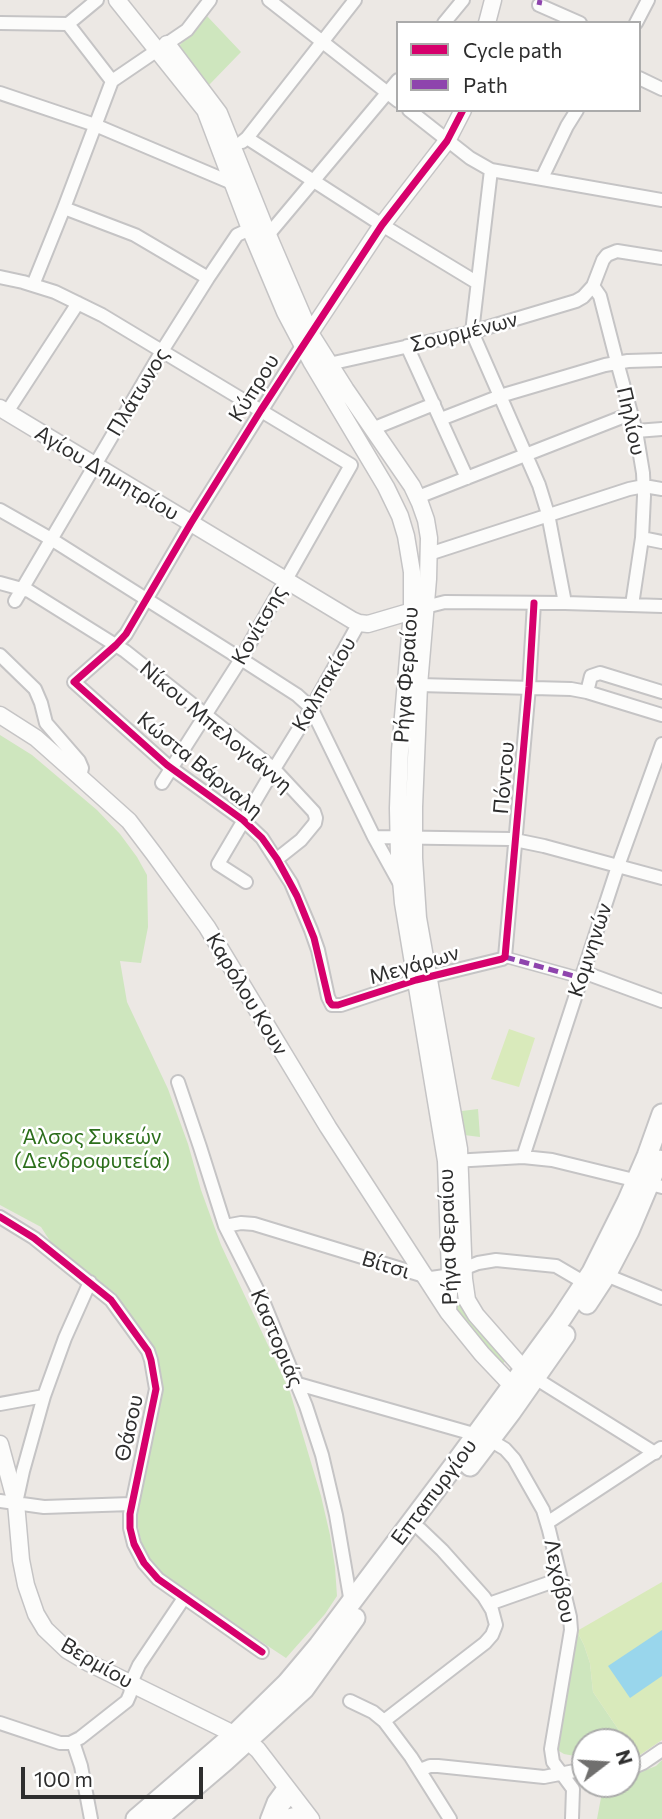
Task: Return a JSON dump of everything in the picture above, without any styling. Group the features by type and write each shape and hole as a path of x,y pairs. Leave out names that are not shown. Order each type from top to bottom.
{"main road":[{"name":"Επταπυργίου","path":"136,1819 309,1684 517,1391 649,1183 662,1114"},
{"name":"Επταπυργίου","path":"529,1373 606,1275 633,1224 662,1152"},
{"name":"Επταπυργίου","path":"157,1819 242,1737 484,1437"}],"street":[{"path":"0,23 68,24 97,0"},
{"name":"Ρήγα Φεραίου","path":"117,0 162,47 205,110 234,146 306,339 329,364 407,478 418,497 426,520 429,554 402,722 398,795 416,902 422,979"},
{"path":"33,285 112,81 189,28 210,0"},
{"path":"269,0 396,99"},
{"path":"355,0 234,146 313,181 477,282"},
{"path":"446,21 463,0"},
{"path":"637,21 648,0"},
{"path":"487,21 489,1"},
{"path":"540,2 576,21"},
{"path":"68,24 112,81"},
{"path":"641,79 662,89"},
{"path":"268,235 396,81"},
{"path":"0,93 95,125 232,183"},
{"path":"411,112 447,141 491,170 659,199 662,184"},
{"name":"Κύπρου","path":"74,682 126,634 191,523 306,339 382,225 447,141 462,112"},
{"path":"542,178 570,112"},
{"name":"Ρήγα Φεραίου","path":"234,146 232,183 278,297 306,339 400,516 406,536 419,609 419,685 401,886 422,979 453,1161 456,1271 448,1312 517,1391"},
{"path":"491,170 472,332 537,476 548,514 565,603"},
{"path":"64,208 135,235 208,278"},
{"name":"Πλάτωνος","path":"15,601 208,278 237,235 250,229"},
{"path":"593,286 607,255 617,251 662,258"},
{"path":"0,277 33,285 78,303 261,410"},
{"name":"Σουρμένων","path":"329,364 472,332 576,301 593,286"},
{"name":"Πηλίου","path":"593,286 600,296 636,431 644,486 642,538 632,605"},
{"path":"4,410 78,303"},
{"path":"407,346 467,478"},
{"path":"441,419 500,396 617,362 662,360"},
{"path":"372,429 434,404"},
{"name":"Αγίου Δημητρίου","path":"4,410 359,623"},
{"name":"Κονίτσης","path":"162,783 240,659 351,465 261,410"},
{"path":"418,497 630,414"},
{"path":"636,431 662,429"},
{"path":"429,554 607,495 644,486 662,489"},
{"path":"0,510 51,539 240,659 299,697 312,709 374,837 401,886"},
{"path":"642,538 662,542"},
{"name":"Νίκου Μπελογιάννη","path":"0,583 29,591 116,645 274,769 314,812 316,818 301,840 276,859"},
{"name":"Καλπακίου","path":"246,882 218,864 312,709 359,623 376,622 445,602 662,606"},
{"name":"Πόντου","path":"505,957 534,603"},
{"path":"0,655 36,689 48,726 79,761 82,771 80,776"},
{"path":"587,692 591,676 600,673 662,692"},
{"name":"Κώστα Βάρναλη","path":"74,682 172,769 243,820 262,838 291,883 312,930 332,1005"},
{"path":"419,685 571,689 662,715"},
{"name":"Καρόλου Κουν","path":"0,715 36,738 128,821 190,902 322,1118 448,1312"},
{"name":"Κομνηνών","path":"523,1157 618,866 662,744"},
{"path":"374,837 493,837 516,840 662,878"},
{"path":"505,957 582,975 662,1001"},
{"name":"Μεγάρων","path":"332,1005 505,957"},
{"name":"Καστοριάς","path":"178,1082 225,1226 263,1301 298,1384 314,1431 328,1477 351,1603"},
{"path":"453,1161 523,1157 552,1160 649,1183"},
{"name":"Θάσου","path":"0,1217 34,1238 111,1300 148,1351 155,1381 151,1413 131,1504 130,1528 134,1544 154,1575 262,1652"},
{"name":"Βίτσι","path":"225,1226 254,1224 425,1277 439,1278 478,1263 496,1261 552,1266 585,1283"},
{"name":"Ρήγα Φεραίου","path":"456,1271 472,1310 529,1373"},
{"path":"606,1275 662,1298"},
{"path":"11,1478 69,1327 90,1282"},
{"path":"529,1373 659,1450 547,1523"},
{"path":"298,1384 484,1437"},
{"path":"0,1404 44,1396"},
{"name":"Λεχόβου","path":"484,1437 505,1449 514,1459 540,1503 570,1617 571,1630 551,1749 553,1762 573,1789 572,1819"},
{"name":"Βερμίου","path":"0,1444 11,1478 8,1502 26,1585 40,1622 67,1650 89,1663 242,1737"},
{"path":"8,1502 55,1507 131,1504"},
{"path":"384,1721 489,1639 496,1625 489,1604 420,1529"},
{"path":"489,1604 560,1579"},
{"path":"0,1723 60,1743 73,1742 125,1703 130,1694 134,1673 184,1598"},
{"path":"350,1701 373,1712 384,1721 420,1770 450,1819"},
{"path":"242,1737 258,1750 310,1818"},
{"path":"73,1742 81,1766 91,1819"},
{"path":"641,1764 662,1750"},
{"path":"420,1770 433,1766 538,1777 571,1771"},
{"path":"273,1818 283,1806 289,1791"},
{"path":"273,1818 298,1814 310,1818"}],"green space":[{"path":"207,16 241,52 209,85 178,47"},
{"name":"Άλσος Συκεών (Δενδροφυτεία)","path":"0,735 32,755 97,810 120,834 147,875 148,927 141,963 120,961 127,1002 168,1089 221,1245 290,1392 330,1535 337,1596 325,1614 286,1658 171,1582 152,1564 142,1545 136,1506 160,1391 155,1349 115,1293 52,1244 41,1227 0,1205"},
{"path":"509,1029 535,1038 519,1087 491,1079"},
{"path":"478,1109 480,1137 464,1135 462,1111"},
{"path":"456,1281 467,1315 505,1361 502,1365 457,1311"},
{"path":"662,1582 662,1740 641,1754 641,1728 617,1728 593,1692 590,1663 577,1631"},
{"path":"577,1631 590,1663 593,1692 617,1728 571,1728 571,1755 564,1754 558,1748"},
{"path":"662,1760 662,1819 597,1819 601,1798 641,1798 641,1772 656,1766"}],"water":[{"path":"662,1630 662,1676 630,1698 608,1666"}],"marked path":[{"path":"539,5 540,0"},
{"path":"505,957 581,978"}],"cycle path":[{"path":"462,112 447,141 382,225 261,410 126,634 74,682 167,765 243,820 262,838 297,896 314,938 329,1001 332,1005 338,1005 416,980 505,957 534,603"},
{"path":"0,1217 34,1238 111,1300 148,1351 156,1389 130,1514 134,1544 144,1563 158,1579 262,1652"}]}
